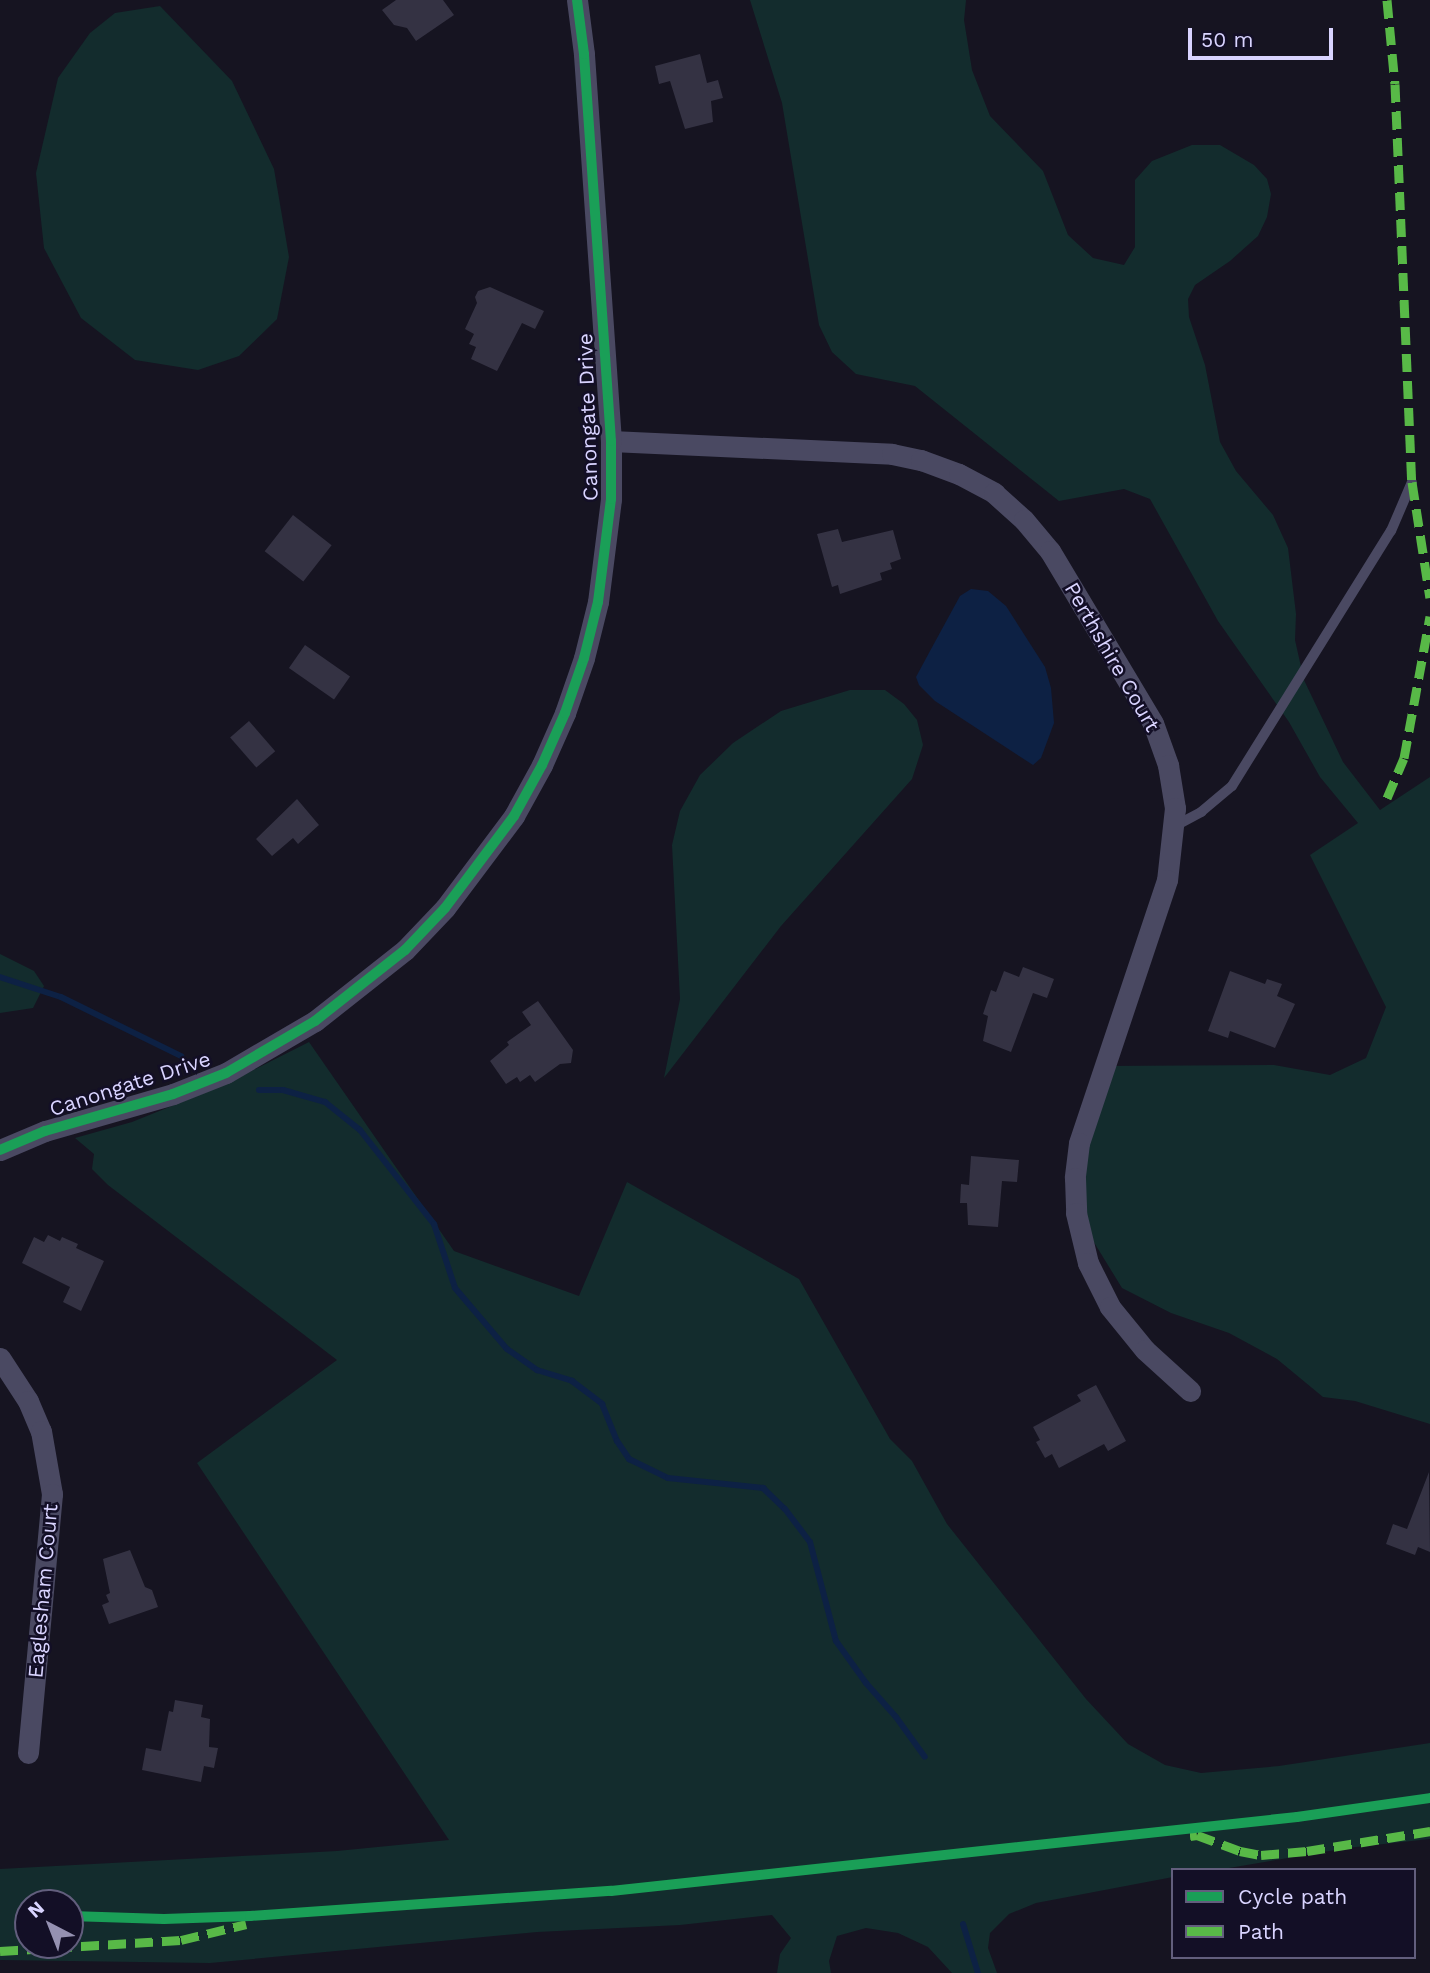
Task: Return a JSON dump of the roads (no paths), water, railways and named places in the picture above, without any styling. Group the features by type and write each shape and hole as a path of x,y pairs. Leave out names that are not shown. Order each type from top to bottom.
{"street":[{"name":"Canongate Drive","path":"0,1150 45,1131 173,1094 226,1073 315,1021 405,950 445,908 514,816 542,765 565,713 584,658 598,602 611,499 611,441 584,54 577,0"},
{"name":"Perthshire Court","path":"611,441 892,454 941,466 994,494 1024,520 1050,551 1148,715 1168,765 1175,826 1167,880 1086,1117 1075,1178 1076,1213 1083,1247 1104,1298 1128,1333 1190,1391"},
{"name":"Eaglesham Court","path":"0,1358 28,1401 41,1431 52,1494 27,1753"}],"lane":[{"path":"1175,826 1201,812 1232,786 1391,531 1412,482"}],"water":[{"path":"971,589 988,591 1006,606 1045,667 1051,688 1054,723 1041,758 1033,765 935,701 919,685 916,677 960,596"}],"waterway":[{"path":"0,977 61,997 181,1056"},
{"path":"259,1090 283,1090 325,1102 360,1130 434,1224 455,1288 507,1349 537,1370 572,1381 602,1404 617,1441 629,1459 668,1478 763,1488 785,1509 810,1542 836,1641 925,1757"},
{"path":"963,1924 978,1973"}]}
